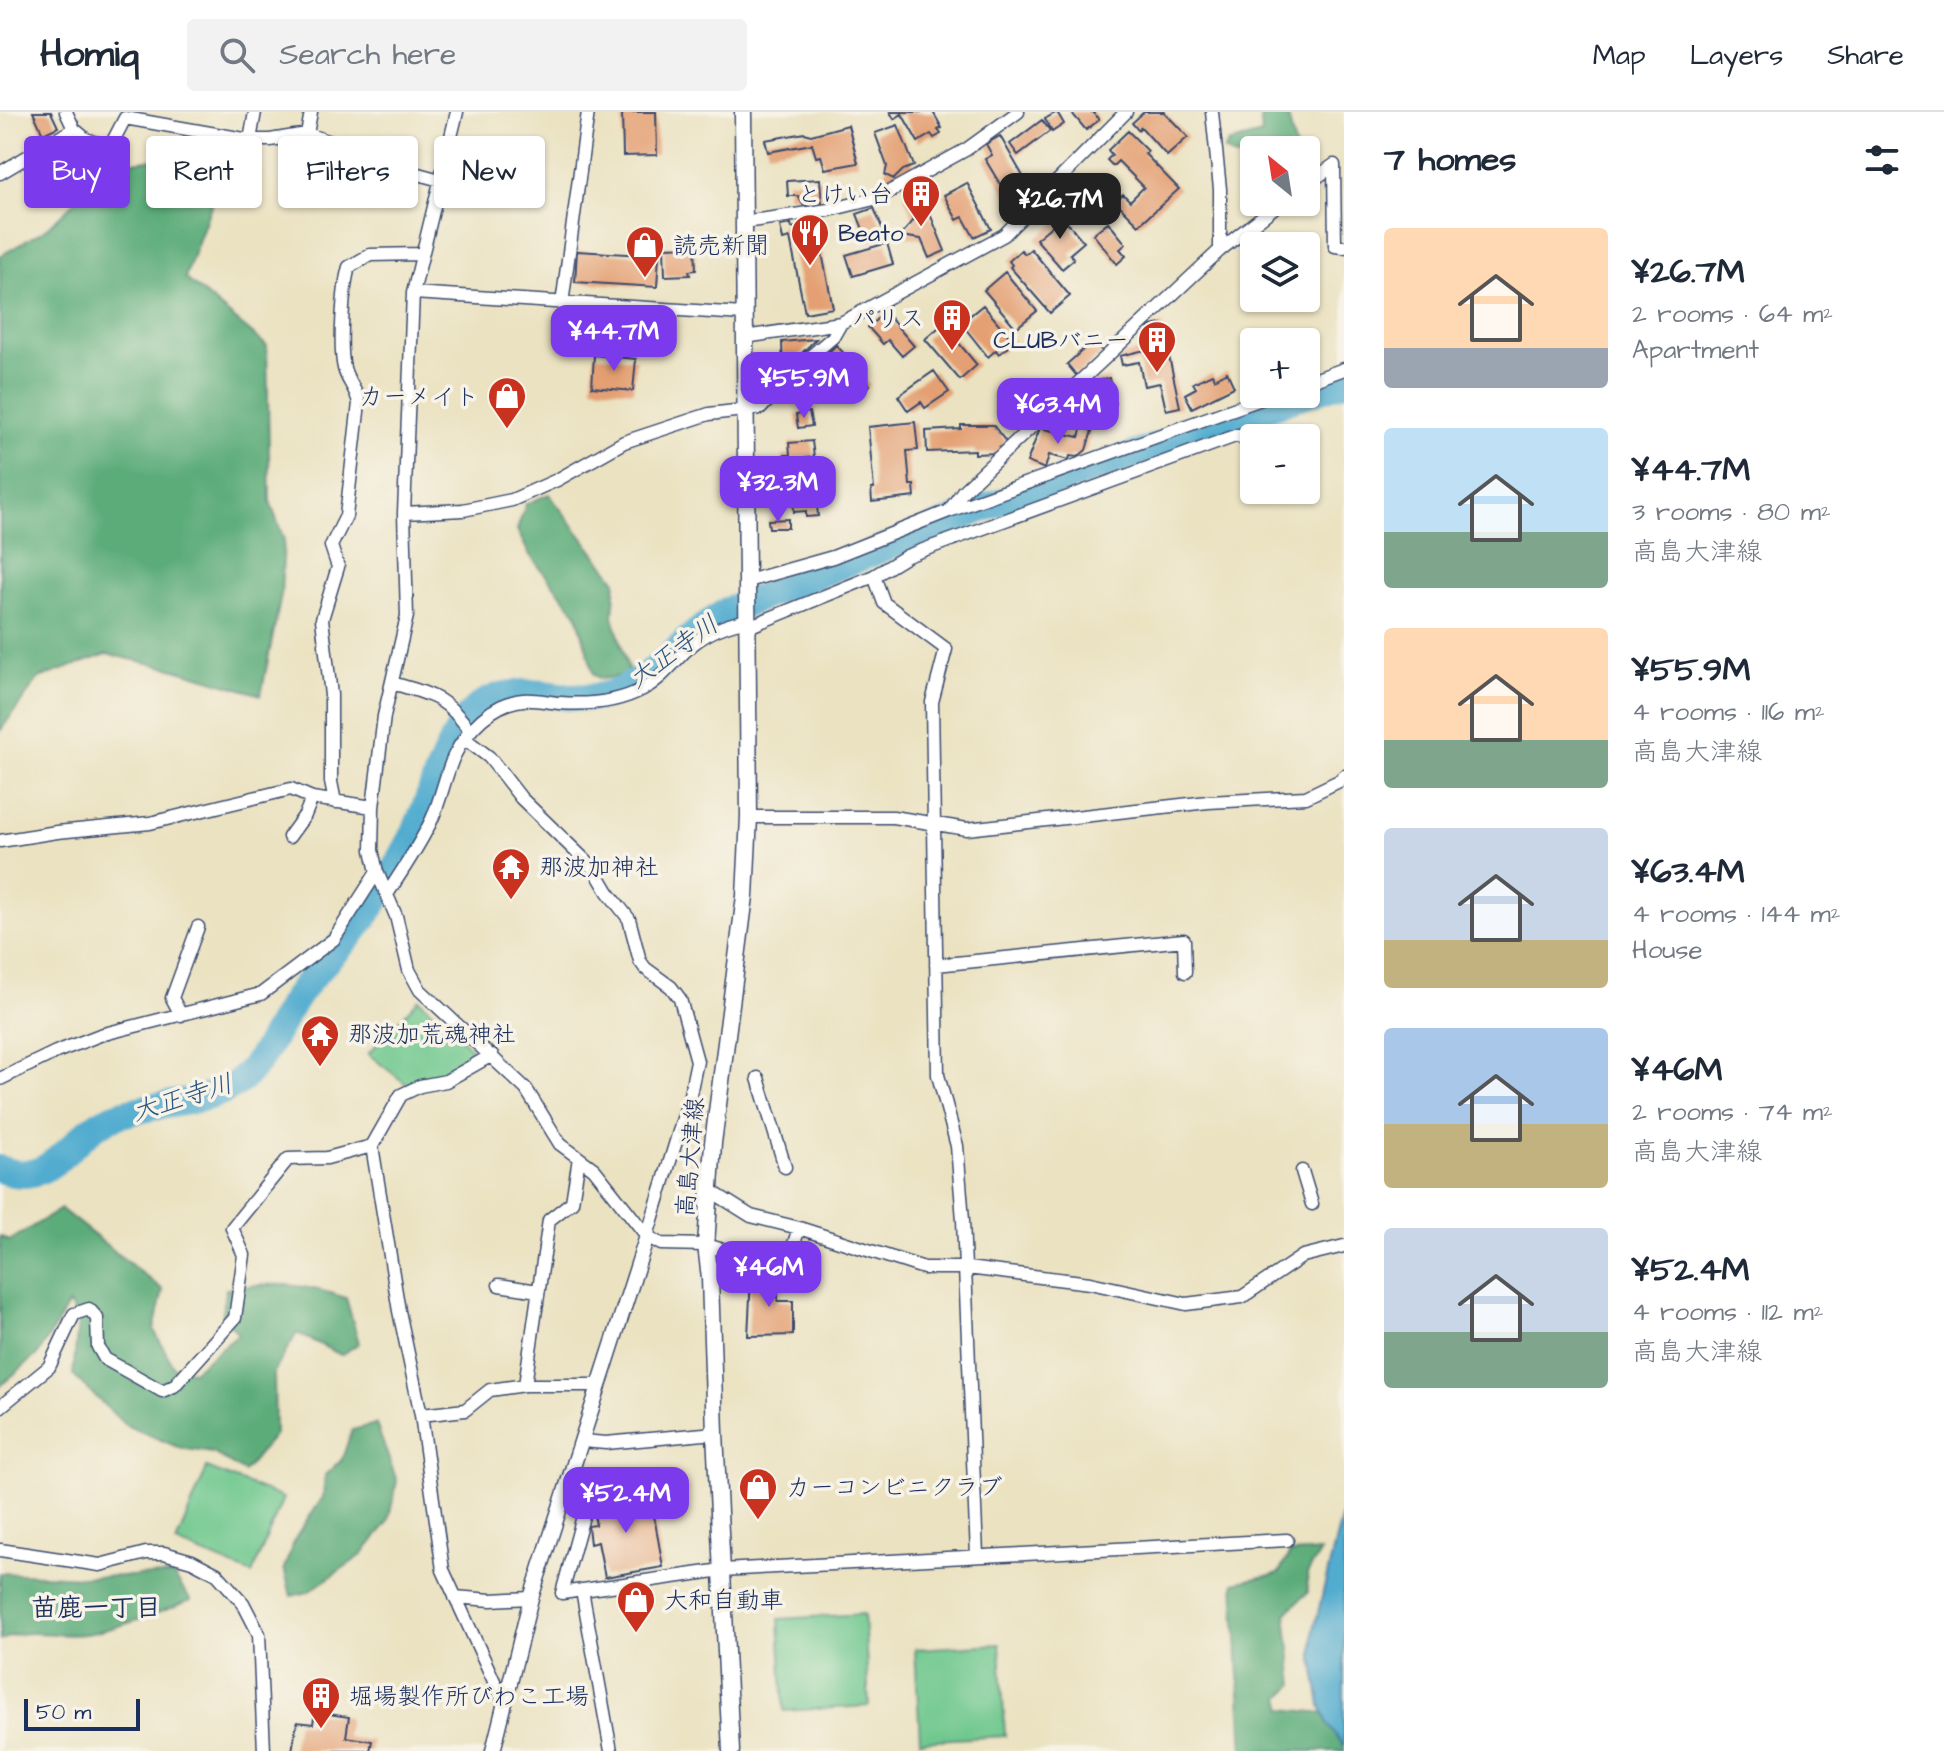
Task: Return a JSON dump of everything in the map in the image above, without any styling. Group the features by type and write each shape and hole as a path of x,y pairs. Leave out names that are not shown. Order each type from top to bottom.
{"main road":[{"path":"743,112 748,587"},
{"name":"高島大津線","path":"731,1751 706,1245 713,1143 745,896 749,817 748,587"}],"street":[{"path":"66,112 74,129 86,139 110,147 123,115 230,136"},
{"path":"251,136 255,112"},
{"path":"307,134 311,112"},
{"path":"451,136 457,112"},
{"path":"562,304 588,112"},
{"path":"744,222 829,210 878,198 967,149 1018,112"},
{"path":"744,337 841,323 1004,235 1126,112"},
{"path":"1212,112 1220,189 1220,250"},
{"path":"0,173 74,129"},
{"path":"262,140 307,134 337,144 356,157 434,178"},
{"path":"1320,175 1334,165 1335,246 1344,247"},
{"path":"434,205 413,293 404,513 407,616 384,716 373,807 372,850 409,970 420,990 526,1089 560,1144 594,1169 647,1236 661,1244 706,1245 786,1268 799,1228"},
{"path":"949,511 963,491 1220,250 1263,216"},
{"path":"335,802 331,782 331,695 322,619 338,567 331,546 346,516 359,403 356,389 344,369 343,287 349,267 370,255 422,254"},
{"path":"413,293 743,314"},
{"path":"404,513 463,510 512,500 557,480 624,442 709,414 761,408 805,361 833,337 841,323"},
{"path":"1320,378 1344,369"},
{"path":"748,587 1240,407"},
{"path":"0,1079 100,1035 261,994 280,982 334,939 383,883 433,818 454,756 468,733 490,712 522,700 600,703 643,690 663,676 691,645 728,625 748,621 874,576 907,556 1240,436"},
{"path":"874,576 884,603 946,649 932,702 938,1075 957,1146 967,1268 977,1555"},
{"path":"392,683 446,702 521,798 595,870 629,919 640,961 671,987 680,999 697,1061 689,1099 647,1236 531,1598 493,1751"},
{"path":"749,817 893,817 967,829 1208,802 1306,797 1344,776"},
{"path":"0,841 150,823 291,789 312,798 373,807"},
{"path":"289,837 305,815 312,798"},
{"path":"181,1015 172,998 198,927"},
{"path":"936,965 1184,940 1185,972"},
{"path":"492,1055 446,1081 420,1086 401,1095 372,1146 385,1232 421,1415 443,1570 504,1703"},
{"path":"758,1078 785,1167"},
{"path":"0,1407 49,1367 74,1314 89,1309 97,1318 98,1347 105,1359 162,1391 174,1386 235,1318 244,1255 232,1228 288,1159 327,1158 372,1146"},
{"path":"525,1385 549,1220 572,1202 579,1158"},
{"path":"1302,1171 1312,1204"},
{"path":"711,1191 751,1216 924,1268 967,1268 1090,1283 1186,1304 1242,1297 1303,1256 1344,1246"},
{"path":"499,1285 538,1291"},
{"path":"421,1415 465,1410 490,1390 525,1385 599,1385"},
{"path":"582,1441 606,1443 715,1433"},
{"path":"570,1479 585,1509 562,1593 722,1570 1287,1540"},
{"path":"0,1550 100,1565 146,1553 164,1553 192,1561 217,1574 243,1603 259,1634 264,1751"},
{"path":"582,1590 611,1751"},
{"path":"455,1597 491,1600 531,1598"}],"green space":[{"path":"1260,112 1287,112 1293,136 1254,136 1262,134"},
{"path":"1240,140 1240,158 1224,151 1228,143"},
{"path":"146,160 146,208 210,208 185,278 267,346 270,501 284,540 281,595 261,695 175,669 107,654 39,678 0,731 0,256 46,229 68,208 130,208 130,162"},
{"path":"549,494 616,581 613,616 628,668 627,675 601,679 594,675 577,614 529,554 517,530 526,504"},
{"path":"419,999 477,1054 437,1075 406,1084 368,1054"},
{"path":"61,1209 163,1290 154,1330 174,1368 193,1371 238,1334 222,1314 226,1289 287,1285 346,1298 359,1343 341,1355 297,1333 274,1372 275,1434 244,1472 213,1453 180,1448 125,1425 73,1375 78,1321 69,1304 39,1353 0,1386 0,1236 9,1241"},
{"path":"376,1424 397,1481 388,1522 362,1555 308,1592 291,1596 284,1568 296,1537 323,1497 325,1475 342,1459 352,1430"},
{"path":"207,1468 283,1498 252,1574 176,1543"},
{"path":"1321,1551 1307,1574 1308,1592 1286,1613 1294,1685 1281,1697 1284,1709 1344,1715 1344,1751 1243,1751 1234,1583 1279,1573 1290,1553"},
{"path":"0,1573 83,1577 173,1575 191,1600 129,1623 91,1633 21,1634 0,1641"},
{"path":"864,1614 869,1706 784,1711 779,1619"},
{"path":"1000,1644 1005,1736 920,1741 915,1649"}],"water":[{"path":"1344,1506 1344,1746 1328,1725 1321,1705 1313,1660 1313,1633"}],"building":[{"path":"33,112 51,112 58,127 43,134"},
{"path":"622,112 656,112 657,155 623,156"},
{"path":"890,112 933,112 942,128 938,130 941,134 934,138 931,134 918,142 902,114 894,119"},
{"path":"1057,112 1064,124 1052,132 1045,119"},
{"path":"1071,112 1093,112 1099,120 1086,130"},
{"path":"1144,112 1164,112 1188,137 1167,156 1141,127 1138,130 1132,123"},
{"path":"1042,120 1050,131 1018,155 1010,144"},
{"path":"848,125 858,163 825,169 821,156 816,157 812,144 768,152 765,140 805,133 811,135"},
{"path":"898,125 914,166 903,170 894,179 885,175 887,166 875,133"},
{"path":"1128,131 1148,151 1145,154 1179,189 1139,225 1115,201 1123,194 1130,201 1144,187 1118,161 1113,166 1107,160 1112,155 1108,150"},
{"path":"1000,136 1032,192 1012,204 985,159 992,155 986,144"},
{"path":"820,179 822,205 804,206 798,196 788,196 787,181"},
{"path":"967,183 991,229 974,237 963,217 957,220 944,195"},
{"name":"とけい台","path":"920,189 945,251 929,258 921,239 900,236 914,220 904,196"},
{"path":"874,208 885,235 868,242 857,214"},
{"path":"1059,213 1084,242 1070,254 1074,259 1062,269 1036,239 1055,223 1052,219"},
{"path":"1108,222 1126,244 1120,249 1126,256 1117,264 1093,234"},
{"path":"816,223 833,308 805,313 790,238 783,240 780,226 791,224 792,228"},
{"path":"887,243 893,264 853,276 846,255"},
{"path":"695,246 696,270 689,271 690,275 665,276 664,247"},
{"path":"1031,249 1070,296 1050,313 1010,267 1009,261 1021,250 1025,254"},
{"path":"577,251 659,256 657,287 575,282"},
{"path":"1005,272 1037,311 1016,328 984,290"},
{"path":"983,305 1014,342 999,354 996,350 988,357 961,323"},
{"path":"885,312 914,346 902,356 888,340 883,344 868,327"},
{"name":"パリス","path":"943,324 977,365 960,380 925,339"},
{"name":"CLUBバニー","path":"1162,324 1180,407 1166,410 1160,383 1144,386 1139,362 1122,365 1120,356 1145,350 1143,340 1151,339 1148,327"},
{"path":"816,339 783,372 782,342"},
{"path":"1093,341 1103,352 1077,376 1067,364"},
{"path":"836,345 854,364 814,400 807,393 794,405 783,393 821,359 818,356 825,350 828,353"},
{"path":"594,355 636,359 633,391 592,387"},
{"path":"858,371 870,385 857,396 845,382"},
{"path":"934,371 949,392 925,408 921,402 908,411 898,396"},
{"path":"1227,372 1234,387 1192,408 1185,394 1196,388 1193,383 1212,374 1215,379"},
{"path":"1109,378 1115,404 1097,408 1099,416 1078,421 1072,398 1093,393 1091,382"},
{"path":"809,412 812,426 798,428 796,415"},
{"path":"915,422 918,450 907,451 910,485 914,485 915,497 872,502 871,489 874,489 868,427"},
{"path":"961,425 993,425 1006,442 997,453 975,454 975,450 927,452 926,431 961,429"},
{"path":"1082,426 1092,431 1086,450 1078,457 1070,456 1069,460 1049,455 1045,469 1027,462 1040,428 1079,437"},
{"path":"812,441 814,457 783,460 783,455 790,455 789,443"},
{"path":"813,462 818,516 806,517 806,511 794,512 790,471 802,469 801,464"},
{"path":"788,519 788,528 769,528 768,520"},
{"path":"751,1277 778,1277 778,1301 793,1301 793,1335 748,1336"},
{"path":"650,1493 663,1567 605,1577 598,1542 590,1544 588,1526 596,1525 592,1503"},
{"name":"堀場製作所びわこ工場","path":"315,1712 349,1717 346,1737 372,1741 370,1751 292,1751 297,1722 313,1724"}],"waterway":[{"name":"大正寺川","path":"1320,389 1344,381"},
{"name":"大正寺川","path":"0,1169 17,1174 32,1173 56,1161 102,1122 118,1115 211,1095 241,1080 258,1061 304,986 354,931 375,901 417,828 457,733 480,706 512,694 582,698 616,692 648,674 729,610 987,507 1266,408"}],"place":[{"name":"とけい台","path":"921,228"},
{"name":"Beato","path":"810,267"},
{"name":"読売新聞","path":"645,279"},
{"name":"パリス","path":"952,352"},
{"name":"CLUBバニー","path":"1157,374"},
{"name":"カーメイト","path":"507,430"},
{"name":"那波加神社","path":"511,901"},
{"name":"那波加荒魂神社","path":"320,1068"},
{"name":"カーコンビニクラブ","path":"758,1521"},
{"name":"大和自動車","path":"636,1634"},
{"name":"堀場製作所びわこ工場","path":"321,1730"}],"district":[{"name":"苗鹿一丁目","path":"96,1607"}]}
